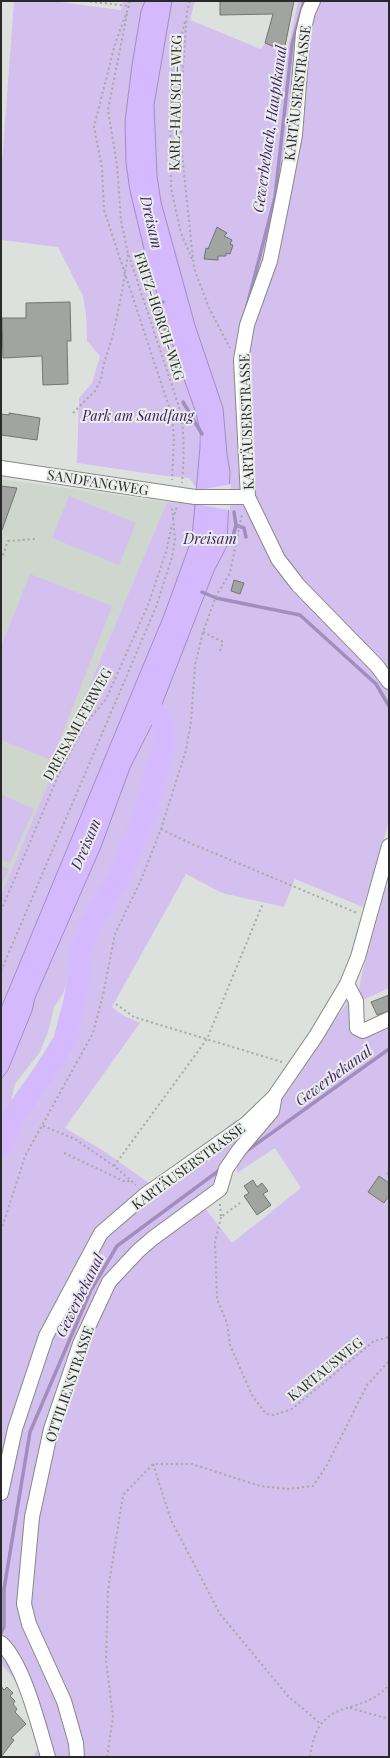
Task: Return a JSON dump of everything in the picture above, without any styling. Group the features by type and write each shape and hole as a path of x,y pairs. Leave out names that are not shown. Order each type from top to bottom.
{"street":[{"name":"KARTÄUSERSTRASSE","path":"313,1 308,12 303,33 295,135 270,261 247,325 241,360 243,497 278,559 298,585 377,666 389,682"},
{"name":"SANDFANGWEG","path":"1,468 195,497 243,497"},
{"name":"KARTÄUSERSTRASSE","path":"1,1493 15,1429 46,1336 101,1233 145,1195 246,1124 274,1097 347,984 358,957 389,846"},
{"path":"347,984 356,1001 357,1028 362,1031 389,1018"},
{"path":"220,1188 226,1170 239,1150 272,1111 274,1097"},
{"name":"OTTILIENSTRASSE","path":"77,1757 76,1743 64,1701 29,1624 24,1604 32,1517 51,1429 80,1344 109,1282 138,1251 153,1238 220,1188"},
{"path":"2,1644 13,1657 33,1706 48,1757"}],"path":[{"path":"1,972 156,607 172,557 175,540 172,522 176,494 172,416 104,210 102,168 94,127 115,44 129,6 85,1"},
{"name":"FRITZ-HORCH-WEG","path":"130,1 108,110 117,165 121,221 128,253 180,410 184,428 185,453 176,494"},
{"name":"KARL-HAUSCH-WEG","path":"190,1 187,12 182,83 181,145 193,262 209,308 230,347 241,360"},
{"path":"186,19 170,80 171,188 181,233 193,262"},
{"path":"73,414 95,391 101,380 104,363 113,335 128,253"},
{"path":"1,1231 25,1156 43,1126 93,1033 103,995 115,934 141,880 161,829 186,750 191,722 195,665 203,632 216,596 230,573 237,545 241,515"},
{"name":"DREISAMUFERWEG","path":"1,911 58,776 84,726 106,699 148,605 166,552 172,522"},
{"path":"1,560 8,541 35,539"},
{"path":"203,632 223,642 220,651"},
{"path":"161,829 197,846 369,918"},
{"path":"114,1166 208,1039 263,903"},
{"path":"116,1004 134,1017 287,1064 294,1068"},
{"path":"43,1126 76,1139 88,1147 132,1180 145,1195"},
{"path":"64,1153 126,1182 132,1180"},
{"path":"220,1188 221,1217"},
{"path":"221,1217 240,1203"},
{"name":"KARTAUSWEG","path":"221,1217 215,1242 217,1299 227,1323 230,1345 252,1395 266,1414 274,1415 292,1409 374,1341 389,1337"},
{"path":"107,1757 113,1718 106,1660 110,1583 123,1494 153,1464 192,1464 260,1486 288,1489 313,1486 327,1466 367,1385 389,1361"},
{"path":"153,1464 171,1520 220,1614 288,1696 320,1723"},
{"path":"310,1757 312,1740 320,1723 336,1712 368,1700 389,1685"},
{"path":"348,1708 389,1719"}],"shaded area":[{"path":"1,479 167,502 1,895"}],"green space":[{"name":"Park am Sandfang","path":"14,1 52,1 121,10 123,1 195,1 190,20 261,49 265,43 287,53 298,1 389,1 389,822 363,907 295,879 284,907 222,893 186,874 112,1007 124,1016 140,1023 65,1128 102,1150 149,1183 211,1141 237,1119 244,1137 214,1182 198,1199 232,1243 301,1188 275,1148 237,1173 237,1167 294,1077 349,1000 353,1028 389,1022 389,1757 36,1757 34,1755 40,1746 17,1682 1,1664 1,1159 13,1129 69,1042 76,1024 86,962 149,820 169,747 170,732 167,719 161,707 214,571 227,546 230,472 223,408 195,325 161,202 157,176 154,105 164,48 141,11 125,121 147,262 180,368 196,413 200,447 197,489 189,478 77,463 79,398 92,383 100,356 87,341 86,315 83,296 58,247 1,240 1,177"},
{"path":"69,496 136,523 119,565 52,538"},
{"path":"167,502 196,504 192,538 164,615 1,1008 1,895"},
{"path":"30,574 112,606 52,760 1,740 1,647"},
{"path":"153,724 161,727 161,748 144,800 112,874 102,893 90,907 84,920 63,994 54,1007 48,1032 40,1052 15,1084 9,1110 1,1130 1,1079 8,1070 32,1011 35,998 101,847 130,768"},
{"path":"1,794 34,809 10,863 1,859"},
{"path":"1,866 9,869 1,886"},
{"path":"386,887 389,888 389,988 363,1000 359,989 362,973"}],"water":[{"name":"Dreisam","path":"145,1 172,1 154,105 157,176 161,202 195,325 223,408 230,472 227,546 214,571 161,707 130,768 101,847 35,998 32,1011 8,1070 1,1079 1,1008 164,615 192,538 200,431 196,413 180,368 147,261 130,191 126,163 125,121 141,11"}],"pier":[{"path":"231,484 230,510 194,504 195,491"}],"building":[{"path":"220,1 294,1 284,51 265,43 273,14 220,15"},
{"path":"217,227 227,233 224,236 232,240 230,244 233,245 230,254 226,253 226,256 218,256 218,260 204,259 206,248 208,249"},
{"path":"70,302 71,341 67,341 68,384 43,385 42,356 3,358 2,318 26,318 26,303"},
{"path":"9,413 40,418 37,440 1,435 1,414 9,415"},
{"path":"1,486 17,488 2,530 1,530"},
{"path":"234,580 244,583 240,594 231,591"},
{"path":"389,995 389,1011 377,1015 371,1002"},
{"path":"379,1176 389,1183 389,1195 384,1203 368,1192"},
{"path":"253,1180 257,1187 262,1183 268,1191 263,1194 271,1205 257,1215 244,1196 249,1193 244,1186"},
{"path":"1,1686 4,1690 7,1687 13,1693 10,1696 15,1701 13,1704 17,1709 15,1712 26,1724 11,1738 14,1740 1,1757"}],"waterway":[{"name":"Gewerbebach, Hauptkanal","path":"247,306 275,197 292,44 304,1"},
{"path":"163,302 159,304 173,362"},
{"path":"183,402 202,434"},
{"path":"224,540 233,536 236,525 234,512"},
{"path":"236,525 244,528 246,537"},
{"path":"202,592 216,598 300,615 376,684 389,706"},
{"path":"1,1145 13,1117 46,1070 64,1041 74,1003 81,950 90,926 119,877 144,816 164,744 164,725 162,720 144,702"},
{"name":"Gewerbekanal","path":"245,1152 389,1049"},
{"name":"Gewerbekanal","path":"1,1633 4,1627 4,1589 30,1432 91,1290 117,1246 221,1169"}]}
